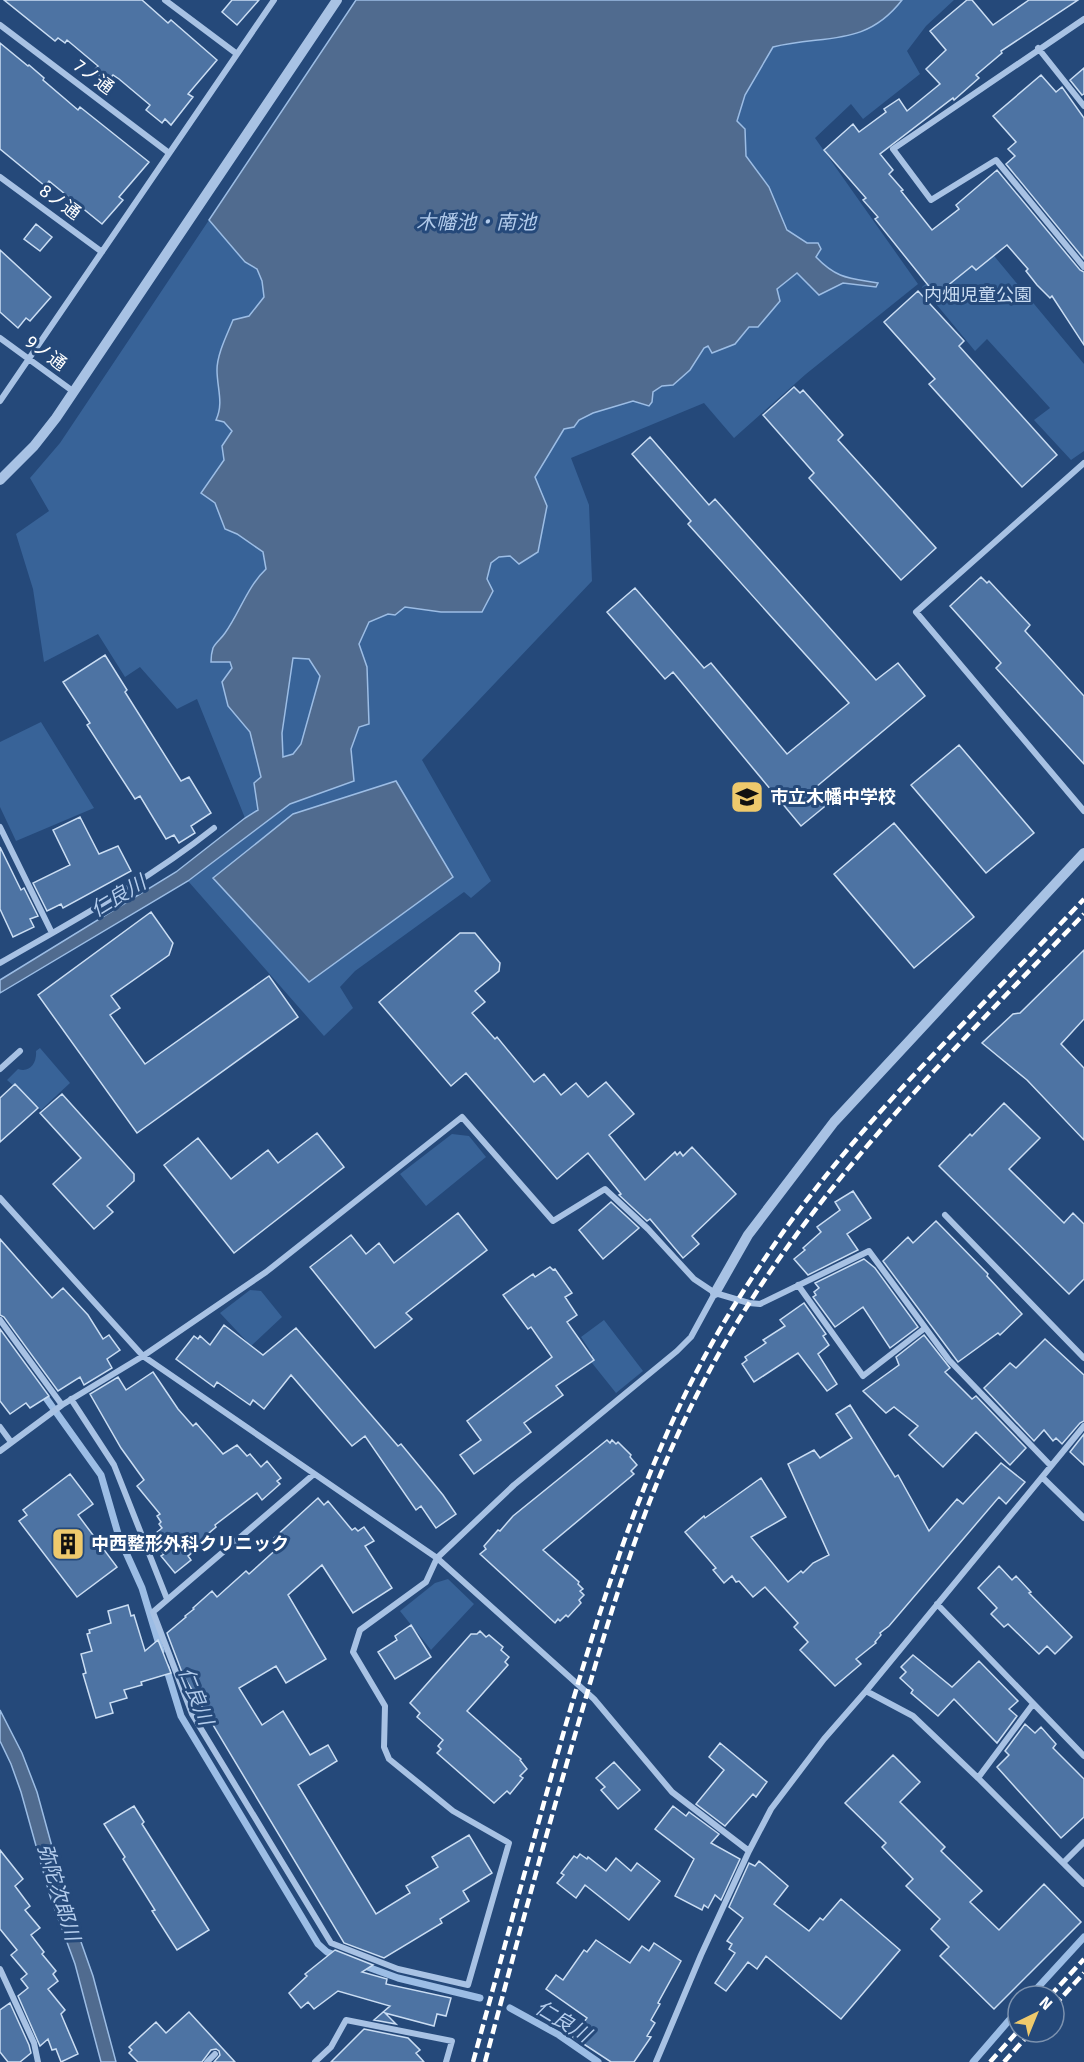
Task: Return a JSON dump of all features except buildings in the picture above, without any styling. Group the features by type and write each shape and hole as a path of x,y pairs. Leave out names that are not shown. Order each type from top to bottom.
{"street":[{"path":"165,0 237,54"},
{"path":"0,401 274,0"},
{"path":"0,480 34,446 74,392 337,0"},
{"path":"1084,19 1038,48 893,149 931,200 996,160 1084,267"},
{"name":"7ノ通","path":"0,25 169,153"},
{"path":"1038,48 1084,106"},
{"name":"8ノ通","path":"0,177 102,252"},
{"name":"9ノ通","path":"0,338 74,392"},
{"path":"1084,463 916,612 1084,811"},
{"path":"0,827 52,933"},
{"path":"0,963 144,879 177,858 214,828"},
{"path":"314,1474 153,1612 192,1714 331,1943 398,1969 468,1985 509,1844 453,1810 389,1759 384,1747 385,1706 353,1652 360,1630 426,1582 437,1558 514,1485 691,1337 748,1235 834,1122 1084,853"},
{"path":"0,1069 20,1052"},
{"path":"0,1451 71,1399 143,1356 266,1272 462,1117 553,1221 605,1189 648,1229 694,1280 715,1293 760,1304 869,1251 949,1360 1051,1466"},
{"path":"0,1198 143,1356 437,1558 594,1699 672,1792 749,1851"},
{"path":"945,1215 1084,1358"},
{"path":"798,1285 863,1376 925,1328"},
{"path":"0,1320 61,1406"},
{"path":"71,1399 114,1465 167,1599"},
{"path":"656,2062 749,1851 771,1809 824,1739 1084,1425"},
{"path":"0,1427 11,1443"},
{"path":"1042,1477 1084,1518"},
{"path":"937,1604 1084,1756"},
{"path":"866,1691 913,1716 1084,1884"},
{"path":"978,1778 1033,1704"},
{"path":"1063,1863 1084,1842"},
{"path":"0,1970 34,2043 38,2062"},
{"path":"315,2062 331,2047 346,2020 452,2041 446,2062"},
{"path":"207,2062 216,2054"}],"green space":[{"path":"902,0 954,0 926,26 907,51 920,74 863,119 851,104 815,138 918,284 806,374 734,438 704,403 571,458 589,505 592,581 422,760 491,881 471,898 464,892 355,971 340,987 353,1008 324,1036 188,881 290,804 354,781 351,749 359,727 369,724 367,667 359,644 369,621 388,614 395,615 405,607 441,612 482,612 491,563 499,557 510,556 547,506 535,477 564,429 574,427 579,420 593,413 633,401 645,405 652,402 653,392 690,370 704,347 798,272 810,287 843,283 877,283 847,278 830,271 816,257 807,243 788,230 769,187 746,156 745,129 737,121 745,95 772,47 843,36 859,31 889,14"},
{"path":"209,220 245,262 257,269 262,281 264,297 249,316 233,320 221,350 217,369 220,407 216,420 224,422 232,431 222,446 224,460 202,493 215,503 225,529 237,534 263,552 266,569 251,586 229,626 215,645 230,662 232,669 222,682 228,706 250,732 261,777 254,783 258,810 245,818 197,699 177,709 140,667 125,677 98,634 44,662 33,589 16,534 49,511 30,478 60,443"},
{"name":"内畑児童公園","path":"980,239 1084,364 1084,451 1071,460 1034,420 1050,408 987,339 975,351 922,287"},
{"path":"293,658 309,659 320,676 301,744 293,754 283,757 282,733"},
{"path":"41,722 94,808 16,841 0,807 0,742"},
{"path":"40,1048 70,1083 41,1110 7,1080 18,1069 26,1070 32,1066 36,1051"},
{"path":"452,1134 469,1136 486,1157 426,1206 400,1174"},
{"path":"250,1290 261,1291 282,1317 251,1346 220,1313"},
{"path":"604,1320 643,1371 616,1393 592,1363 592,1354 581,1337"},
{"path":"448,1579 474,1604 431,1650 400,1611 435,1583"}],"water":[{"name":"木幡池・南池","path":"356,0 902,0 888,15 858,33 773,47 745,95 737,121 745,129 746,156 769,187 787,230 807,243 818,243 821,249 816,257 830,270 844,276 878,283 876,287 843,283 819,295 797,273 777,289 780,301 758,327 749,327 735,344 712,353 708,346 704,348 690,370 673,385 662,386 653,392 649,406 633,401 593,413 579,420 574,427 564,429 535,477 547,506 538,552 519,564 510,556 499,557 491,563 487,579 493,591 482,612 441,612 405,607 395,615 388,614 369,622 359,644 367,667 369,724 359,727 351,749 354,781 290,804 188,881 0,993 0,980 176,872 258,810 254,783 261,777 250,732 228,706 222,682 232,668 230,662 211,662 211,659 214,646 230,625 259,576 266,569 263,552 237,534 225,529 215,503 201,493 224,460 222,446 232,431 224,422 216,420 220,408 217,364 220,351 233,320 249,316 264,297 262,281 257,269 245,262 209,220","holes":["293,658 309,659 320,676 301,744 293,754 283,757 282,733"]},
{"path":"396,781 453,877 309,982 213,878 293,814"},
{"name":"弥陀次郎川","path":"0,1710 22,1753 37,1792 68,1905 93,1976 116,2062 101,2062 75,1964 50,1896 21,1792 0,1741"}],"waterway":[{"name":"仁良川","path":"41,1391 101,1475 119,1537 142,1588 161,1651"},
{"name":"仁良川","path":"166,1667 181,1716 318,1944 327,1952 337,1956"},
{"name":"仁良川","path":"1041,1984 1084,1937"},
{"name":"仁良川","path":"362,1965 398,1978 480,1998"},
{"name":"仁良川","path":"510,2008 559,2035 598,2062"},
{"name":"仁良川","path":"973,2062 1006,2024"}],"railway":[{"path":"473,2062 566,1724 617,1560 658,1453 708,1351 772,1247 874,1118 1084,899"},
{"path":"485,2062 558,1793 622,1580 667,1459 704,1381 742,1315 783,1252 829,1192 927,1078 1084,914"},
{"path":"1061,1984 1084,1959"},
{"path":"1066,1993 1084,1973"},
{"path":"990,2062 1006,2044"},
{"path":"1004,2062 1020,2044"}],"place":[{"name":"市立木幡中学校","path":"747,797"},
{"name":"中西整形外科クリニック","path":"68,1544"}]}
